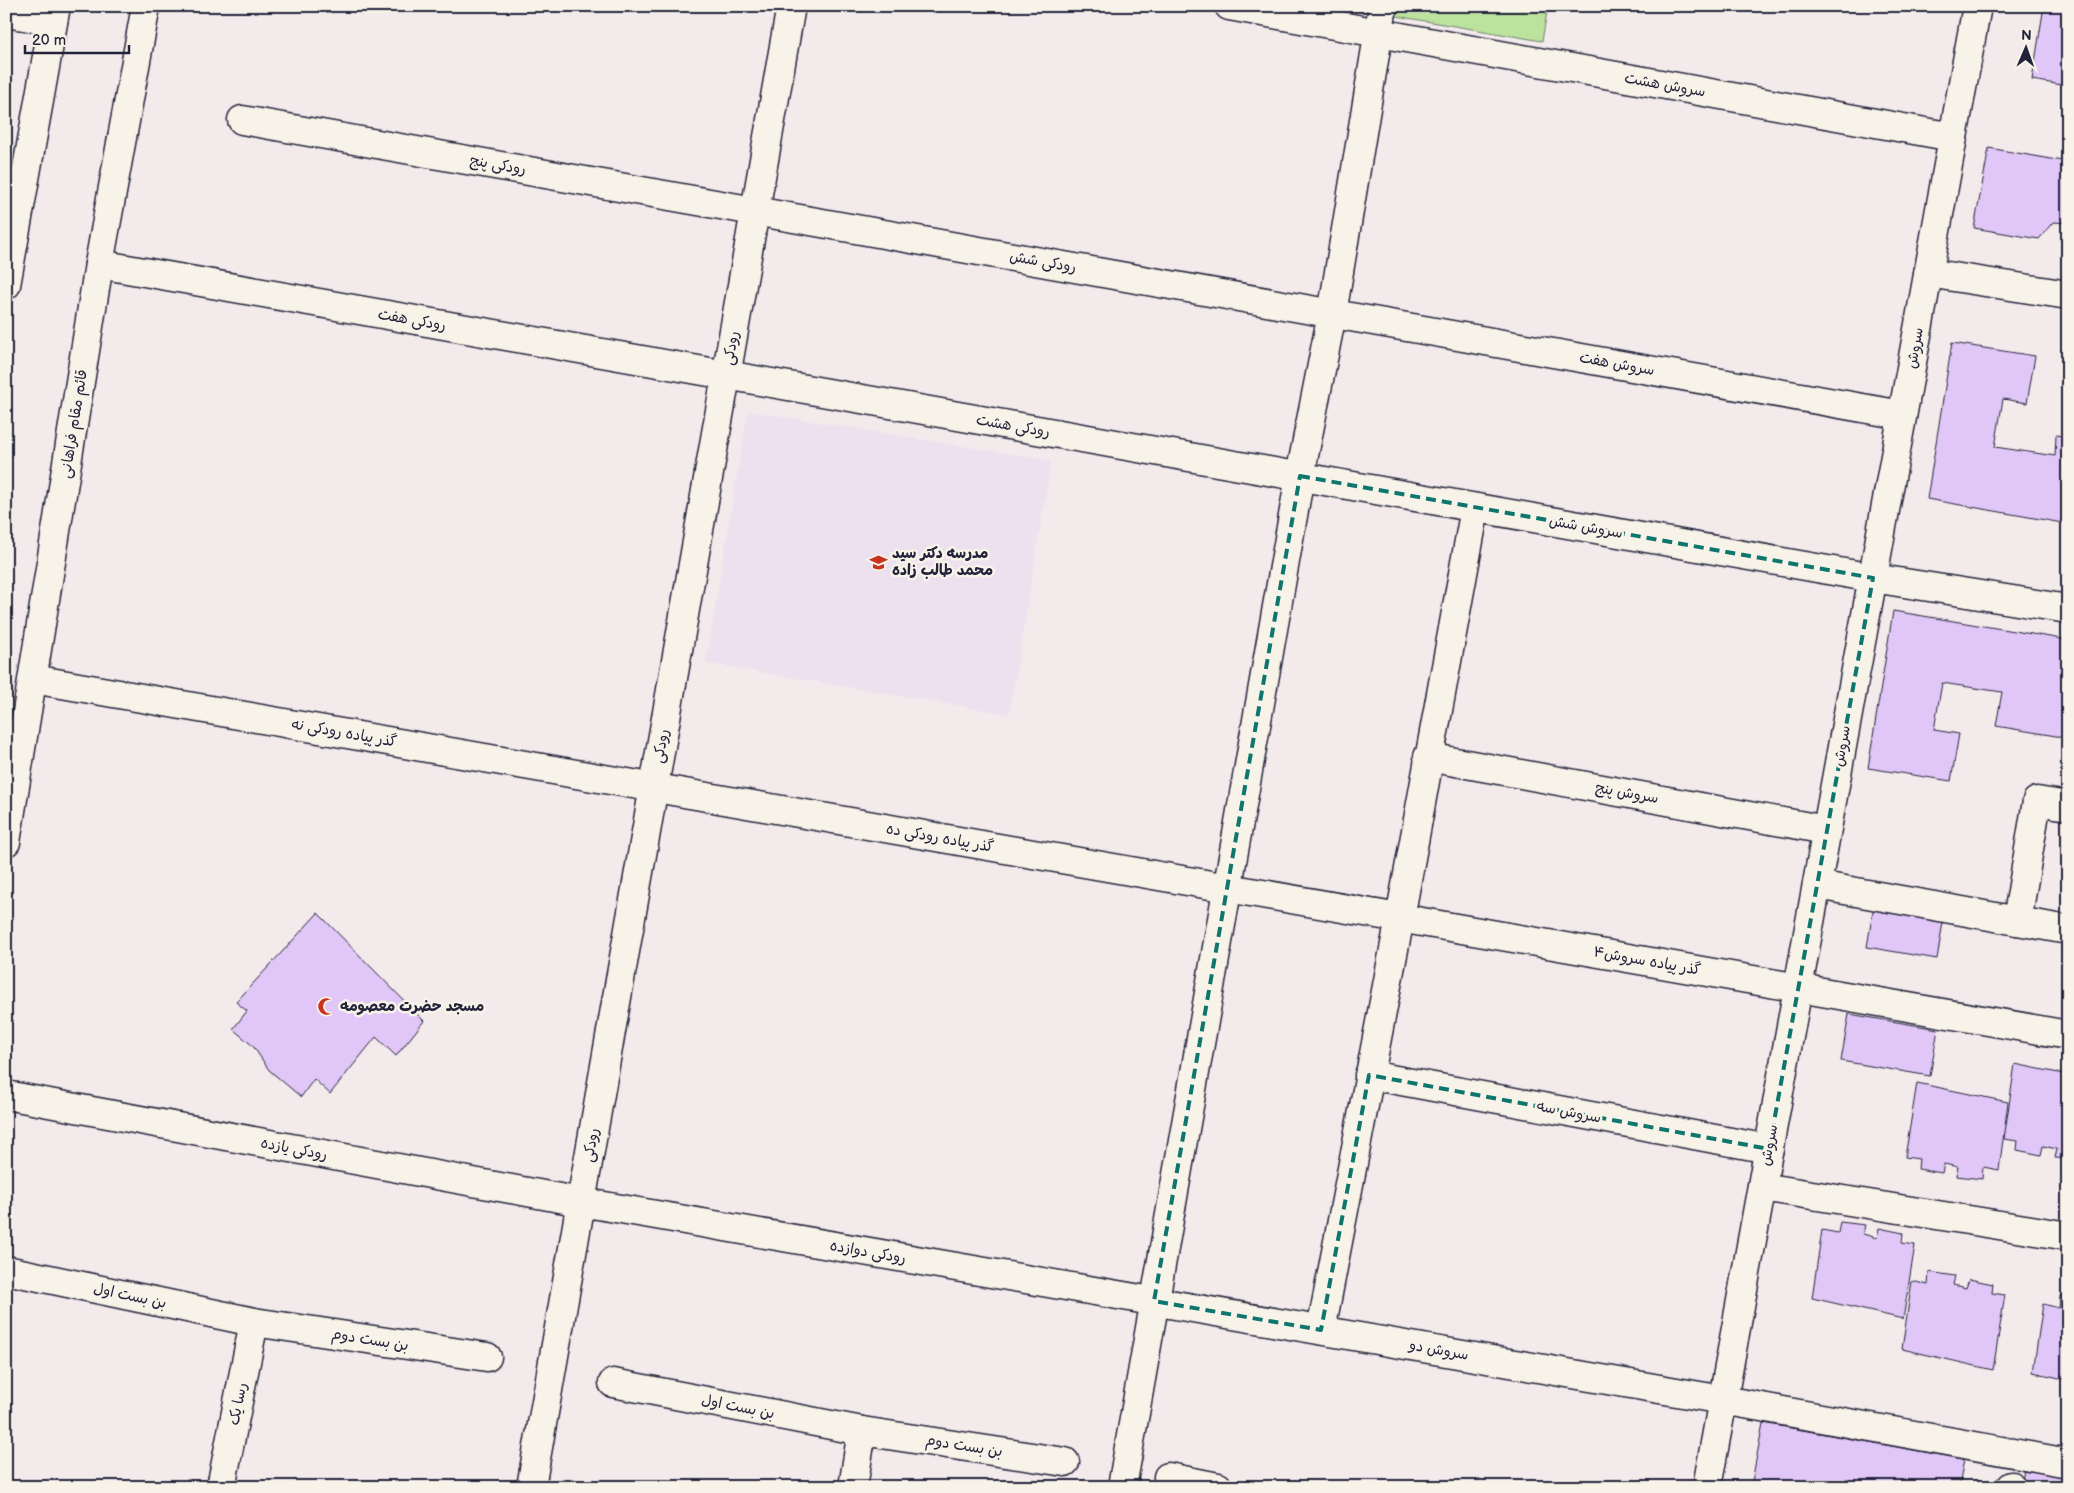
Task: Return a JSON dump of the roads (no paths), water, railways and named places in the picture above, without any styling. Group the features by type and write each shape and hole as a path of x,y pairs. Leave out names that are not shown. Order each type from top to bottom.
{"street":[{"name":"قائم مقام فراهانی","path":"6,842 99,264 146,6"},
{"name":"رودکی","path":"531,1487 791,6"},
{"name":"سروش هشت","path":"1229,6 1953,137"},
{"path":"1122,1487 1300,476 1332,314 1383,6"},
{"name":"سروش","path":"1707,1487 1977,6"},
{"path":"6,13 55,13 6,284"},
{"name":"رودکی پنج","path":"242,120 755,211"},
{"name":"رودکی شش","path":"755,211 1332,314"},
{"name":"رودکی هفت","path":"99,264 726,375"},
{"path":"1928,273 2068,295"},
{"name":"سروش هفت","path":"1332,314 1902,415"},
{"name":"رودکی هشت","path":"726,375 1300,476"},
{"name":"سروش شش","path":"1300,476 1872,578 2068,609"},
{"path":"1320,1330 1400,918 1475,508"},
{"name":"گذر پیاده رودکی نه","path":"33,679 654,788"},
{"name":"سروش پنج","path":"1428,757 1826,830"},
{"name":"گذر پیاده رودکی ده","path":"654,788 1227,888"},
{"path":"2017,921 2037,801 2068,806"},
{"path":"1817,885 2068,930"},
{"name":"گذر پیاده سروش۴","path":"1227,888 2068,1035"},
{"name":"سروش سه","path":"1369,1075 1769,1149"},
{"name":"رودکی یازده","path":"6,1095 581,1202"},
{"path":"1762,1187 2068,1236"},
{"name":"رودکی دوازده","path":"581,1202 1154,1301"},
{"name":"بن بست اول","path":"6,1270 254,1322"},
{"name":"سروش دو","path":"1154,1301 1723,1400 2068,1463"},
{"name":"بن بست دوم","path":"254,1322 487,1358"},
{"name":"رسا یک","path":"222,1487 254,1322"},
{"name":"بن بست اول","path":"613,1383 862,1431"},
{"path":"853,1487 862,1431"},
{"name":"بن بست دوم","path":"862,1431 1065,1462"},
{"path":"1168,1477 1218,1487"}],"place":[{"name":"مدرسه دکتر سید محمد طالب زاده","path":"878,562"},
{"name":"مسجد حضرت معصومه","path":"326,1006"}]}
